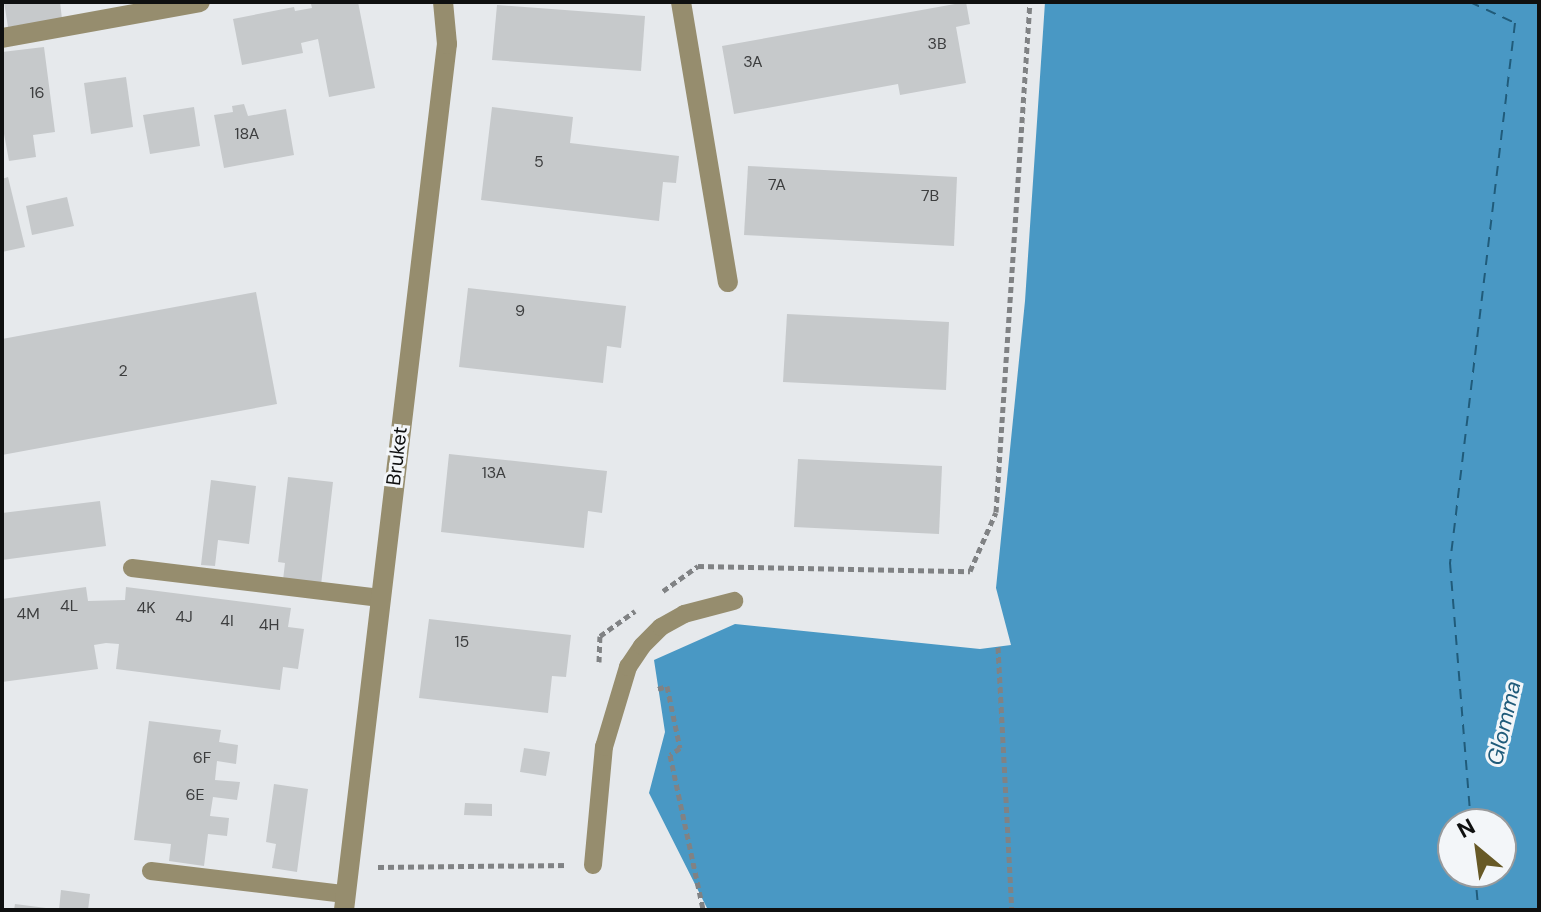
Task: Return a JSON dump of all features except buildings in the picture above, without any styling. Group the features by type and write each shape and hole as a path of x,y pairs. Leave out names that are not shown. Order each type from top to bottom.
{"street":[{"path":"2,38 200,2"},
{"name":"Bruket","path":"345,902 447,44 443,2"},
{"path":"681,2 728,282"}],"lane":[{"path":"132,568 380,598"},
{"path":"593,865 604,747 628,667 642,646 661,627 684,614 734,601"},
{"path":"151,871 345,902"}],"path":[{"path":"661,592 698,566 970,571 996,512 1030,2"},
{"path":"599,665 600,636 637,610"},
{"path":"998,647 1012,910"},
{"path":"658,689 667,686 680,748 670,755 703,909"},
{"path":"349,868 593,865"}],"water":[{"name":"Glomma","path":"1045,2 1539,2 1539,910 708,910 649,793 665,732 654,660 735,624 980,649 1011,645 996,588 1025,301"}],"ferry route":[{"path":"1470,2 1515,23 1450,563 1470,808"},
{"path":"1476,888 1478,910"}]}
